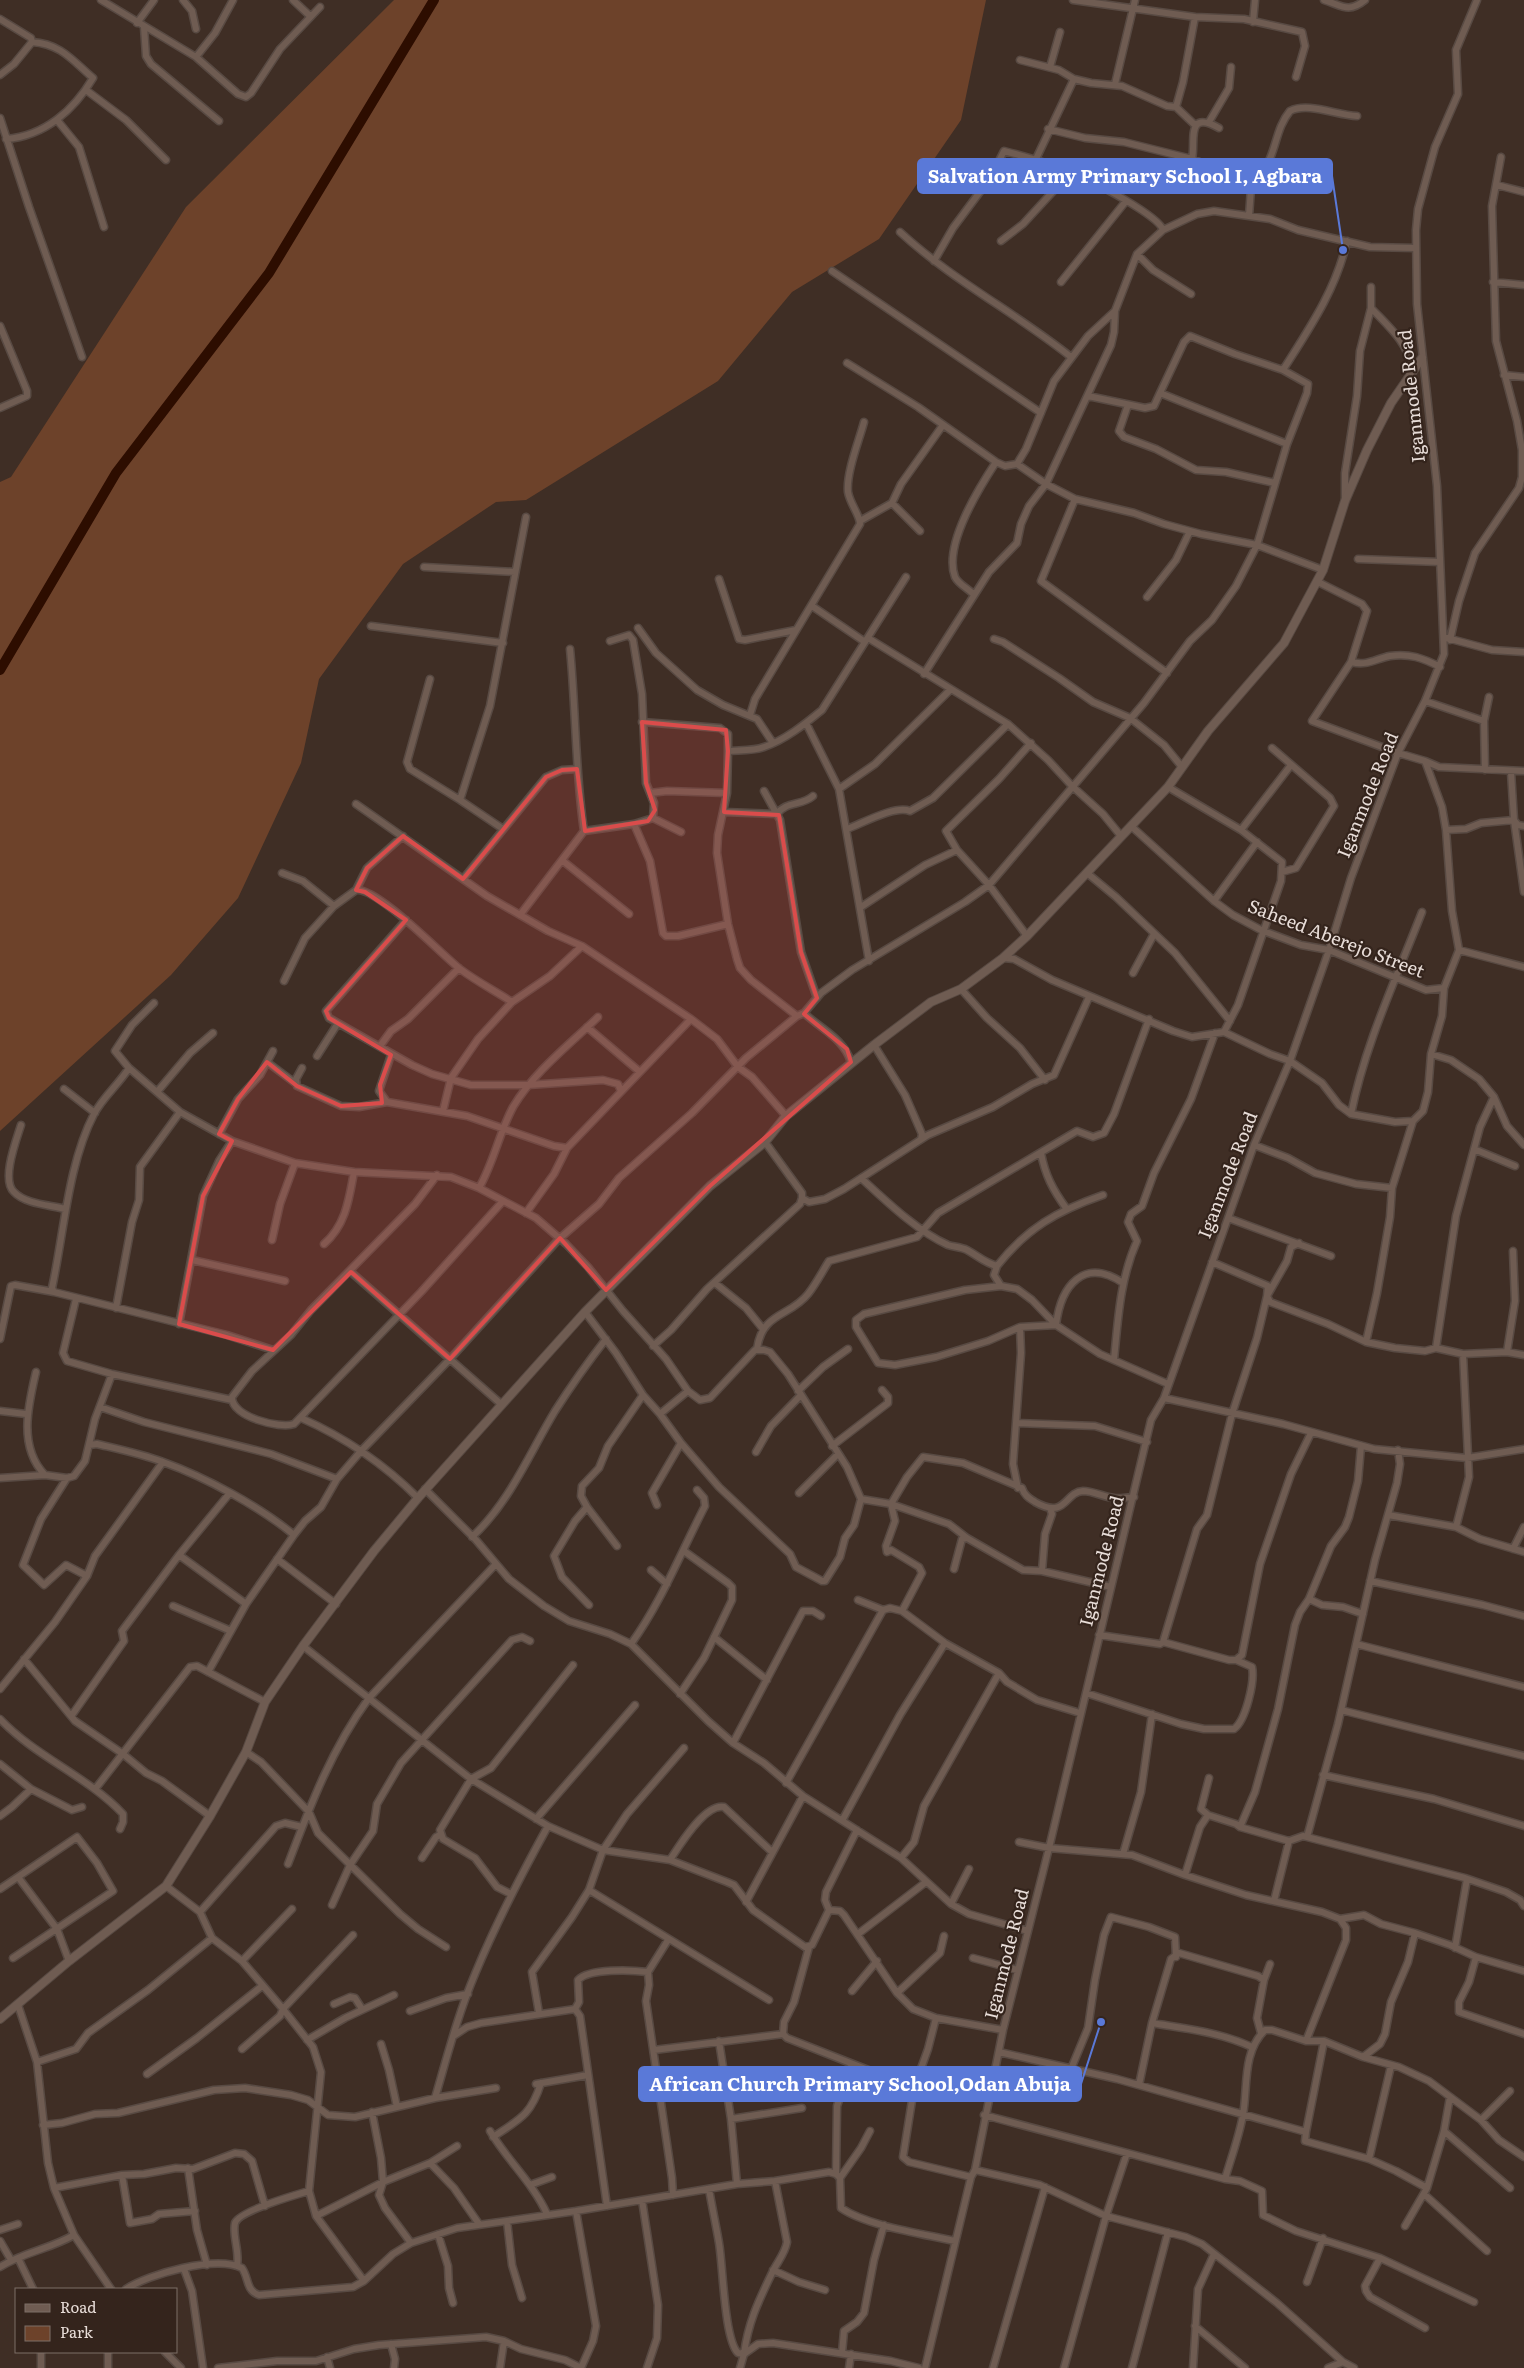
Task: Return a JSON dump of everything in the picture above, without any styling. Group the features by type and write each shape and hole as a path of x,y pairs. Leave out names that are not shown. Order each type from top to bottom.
{"street":[{"path":"101,0 196,57 238,94 246,97 251,93 280,49 320,7"},
{"path":"137,23 154,0"},
{"path":"183,0 192,11 196,28"},
{"path":"196,57 215,33 233,0"},
{"path":"293,0 310,16"},
{"path":"1073,0 1195,17 1244,19 1302,32 1305,46 1296,77"},
{"path":"1115,84 1135,0"},
{"path":"1254,22 1255,0"},
{"path":"1324,0 1340,7 1351,8 1366,0"},
{"name":"Iganmode Road","path":"925,2368 974,2170 1003,2030 1049,1848 1151,1420 1164,1398 1254,1145 1290,1060 1329,950 1351,878 1398,753 1425,701 1444,654 1447,638 1440,562 1437,486 1422,358 1415,248 1418,209 1435,147 1458,94 1456,50 1477,0"},
{"path":"1176,107 1183,82 1195,17"},
{"path":"0,19 31,38 32,42"},
{"path":"144,27 146,56 151,64 219,121"},
{"path":"1050,67 1060,32"},
{"path":"0,76 14,64 32,42"},
{"path":"6,139 21,138 35,133 57,120 86,90 93,78 57,47 47,43 32,42"},
{"path":"1020,60 1050,67 1066,73 1074,79 1122,86 1167,106 1176,107 1196,126"},
{"path":"1210,122 1229,88 1231,67"},
{"path":"1035,160 1048,129 1074,79"},
{"path":"86,90 126,120 166,160"},
{"path":"1048,129 1085,138 1124,142 1192,159 1216,169 1260,174 1267,167 1277,133 1290,111 1305,106 1330,113 1357,116"},
{"path":"0,118 82,357"},
{"path":"57,120 79,147 104,227"},
{"path":"1192,159 1192,136 1196,126 1203,122 1210,122 1219,128"},
{"path":"934,260 954,228 992,178 1001,154 1004,151 1071,172 1126,201 1161,224 1163,230"},
{"path":"1501,157 1492,206 1496,341 1517,421 1522,450 1522,477 1519,488 1475,553 1447,638 1492,650 1524,652"},
{"path":"1001,241 1023,224 1071,172"},
{"path":"1249,216 1252,174"},
{"path":"1497,185 1524,192"},
{"path":"1061,282 1088,245 1126,201"},
{"path":"924,674 989,572 1017,543 1029,506 1046,484 1113,340 1115,311 1137,254 1163,230 1197,214 1214,211 1270,219 1298,230 1370,247 1415,248"},
{"path":"900,232 934,260 1042,334 1071,357"},
{"path":"1283,370 1311,327 1333,285 1341,268 1347,241"},
{"path":"1137,254 1153,270 1191,294"},
{"path":"832,271 1041,413"},
{"path":"1493,282 1524,285"},
{"path":"1345,501 1345,473 1356,396 1360,351 1371,308 1371,287"},
{"path":"1371,308 1408,350 1414,370"},
{"path":"1017,464 1054,381 1088,336 1115,311"},
{"path":"0,326 1,334 27,391 27,396 0,408"},
{"path":"208,1672 246,1604 294,1535 305,1521 321,1507 337,1479 559,1239 599,1204 619,1178 692,1113 769,1037 797,1016 804,1014 817,998 852,970 965,902 989,884 1130,718 1167,673 1190,641 1212,620 1236,586 1257,545 1287,444 1308,384 1283,370 1190,336 1180,350 1154,406 1145,408 1088,396"},
{"path":"0,2019 69,1961 166,1886 210,1816 246,1752 264,1702 303,1646 374,1551 418,1498 501,1404 539,1366 585,1312 710,1186 765,1142 786,1116 851,1062 931,1002 961,989 1003,958 1027,936 1168,787 1208,731 1284,643 1324,570 1345,501 1366,450 1391,403 1422,358"},
{"path":"847,363 918,407 996,462 1005,466 1017,464 1046,484 1074,499 1134,513 1190,531 1257,545 1324,570"},
{"path":"1504,375 1524,377"},
{"path":"1160,393 1287,444"},
{"path":"1128,405 1119,431 1124,437 1156,449 1196,470 1226,472 1275,483"},
{"path":"860,521 850,505 848,489 864,422"},
{"path":"750,715 755,699 854,536 860,521 892,503 901,484 943,425"},
{"path":"974,596 956,578 953,561 955,546 974,494 996,462"},
{"path":"1074,499 1041,581 1167,673"},
{"path":"892,503 920,531"},
{"path":"460,800 483,732 503,643 526,517"},
{"path":"1147,597 1176,560 1190,531"},
{"path":"1358,559 1440,562"},
{"path":"424,567 515,572"},
{"path":"728,751 763,748 806,723 822,710 906,577"},
{"path":"719,579 739,639 745,640 796,630"},
{"path":"1318,582 1362,604 1367,611 1350,662 1312,721 1440,767 1524,772"},
{"path":"812,606 1008,724 1031,743 1072,786 1103,814 1121,836"},
{"path":"371,626 503,643"},
{"path":"638,628 656,654 697,690 723,705 750,715 763,726 773,743"},
{"path":"610,641 629,636 632,638 642,694 646,783 655,810 653,818"},
{"path":"994,639 1003,642 1093,702 1130,718 1164,745 1182,768"},
{"path":"520,915 584,831 577,769 574,691 570,649"},
{"path":"1350,662 1376,662 1388,657 1406,656 1420,657 1440,667"},
{"path":"430,679 406,762 410,769 503,829"},
{"path":"839,789 875,764 950,690"},
{"path":"1485,770 1484,721 1488,697"},
{"path":"1425,701 1484,721"},
{"path":"642,722 720,728 728,734 727,793 718,835 717,853 728,924 740,968 751,980 797,1016"},
{"path":"806,723 839,789 869,961"},
{"path":"847,829 895,810 904,808 910,811 934,798 1008,724"},
{"path":"1027,936 989,884 958,850 946,831 1031,743"},
{"path":"1272,748 1330,798 1334,806 1296,868 1282,872"},
{"path":"1366,1342 1377,1293 1390,1217 1392,1188 1413,1120 1423,1111 1428,1092 1431,1054 1442,1016 1444,988 1459,950 1452,911 1446,830 1442,807 1425,761"},
{"path":"1241,830 1291,765"},
{"path":"462,879 546,777 562,770 577,769"},
{"path":"1510,772 1514,820 1524,892"},
{"path":"1168,787 1241,830 1292,870"},
{"path":"650,793 667,791 727,793"},
{"path":"764,791 780,820 801,952 817,998"},
{"path":"724,812 777,814 785,806 802,802 813,796"},
{"path":"356,804 462,879 548,931 582,946 691,1019 717,1039 738,1067 752,1077 786,1116"},
{"path":"584,831 634,824 653,818 681,832"},
{"path":"1446,830 1466,829 1481,823 1514,820"},
{"path":"1514,820 1518,825 1524,826"},
{"path":"634,824 650,860 663,933 666,936 678,936 728,924"},
{"name":"Saheed Aberejo Street","path":"1131,826 1214,901 1263,931 1301,945 1329,950 1426,990 1444,988"},
{"path":"284,981 305,938 334,906 356,890 367,868 403,836"},
{"path":"1214,901 1257,842"},
{"path":"860,907 925,865 958,850"},
{"path":"563,861 629,914"},
{"path":"1224,1032 1230,1021 1281,881 1282,862"},
{"path":"282,873 303,881 334,906"},
{"path":"1087,873 1116,897 1175,953 1230,1021"},
{"path":"356,890 365,892 406,920 459,968 512,1002"},
{"path":"1351,1114 1356,1088 1373,1036 1422,912"},
{"path":"406,920 326,1011 329,1018 380,1046 391,1055 432,1074 471,1084 528,1085 610,1081 618,1084 620,1091"},
{"path":"1133,973 1154,934"},
{"path":"443,1111 451,1078 471,1048 512,1002 550,976 582,946"},
{"path":"1459,950 1524,967"},
{"path":"1003,958 1014,959 1034,972 1090,997 1192,1037 1224,1032 1270,1054 1290,1060 1322,1083 1339,1105 1351,1114 1395,1122 1413,1120"},
{"path":"380,1046 391,1031 408,1019 459,968"},
{"path":"961,989 987,1018 1020,1048 1045,1080"},
{"path":"802,1198 809,1202 817,1202 861,1178 921,1139 993,1107 1032,1084 1054,1075 1090,997"},
{"path":"154,1004 132,1025 116,1051 129,1068 180,1112 232,1141 295,1163 354,1172 452,1177 479,1188 526,1213 559,1239 588,1268 666,1359 688,1391 700,1400 710,1398 757,1349 759,1335 763,1329 781,1313 807,1296 829,1261 917,1237 938,1213 1077,1131 1093,1137 1106,1130 1148,1019"},
{"path":"804,1014 831,1033 847,1049 851,1062"},
{"path":"479,1188 490,1167 503,1127 528,1085 598,1017"},
{"path":"526,1213 554,1174 567,1148 691,1019"},
{"path":"317,1056 338,1022"},
{"path":"587,1027 640,1072"},
{"path":"158,1092 190,1053 213,1033"},
{"path":"1114,1360 1127,1262 1137,1240 1128,1222 1131,1214 1142,1206 1154,1173 1190,1099 1215,1034"},
{"path":"874,1045 905,1095 922,1134 921,1139"},
{"path":"219,1134 238,1099 260,1075 273,1051"},
{"path":"1431,1054 1451,1060 1479,1079 1494,1097 1507,1126 1524,1145"},
{"path":"387,1102 379,1091 391,1055"},
{"path":"267,1062 301,1088 341,1106 359,1107 387,1102 443,1111 503,1127 554,1146 567,1148"},
{"path":"54,1292 52,1288 63,1236 65,1209 81,1148 95,1113 129,1068"},
{"path":"295,1083 302,1068"},
{"path":"64,1089 95,1113"},
{"path":"1436,1348 1456,1216 1480,1127 1494,1097"},
{"path":"116,1308 132,1222 139,1200 140,1167 180,1112"},
{"path":"20,1125 8,1177 10,1187 14,1193 22,1197 65,1209"},
{"path":"179,1324 203,1196 219,1161 232,1141"},
{"path":"653,1346 707,1289 800,1204 802,1194 765,1142"},
{"path":"1254,1145 1288,1158 1315,1173 1356,1184 1392,1188"},
{"path":"1474,1149 1514,1166"},
{"path":"1041,1153 1044,1172 1053,1190 1066,1208"},
{"path":"272,1240 280,1204 295,1163"},
{"path":"324,1244 336,1233 342,1219 354,1172"},
{"path":"437,1175 415,1204 235,1391 232,1400 234,1406 242,1413 282,1426 294,1424 400,1314 503,1201"},
{"path":"861,1178 897,1211 947,1244 966,1250 986,1263 997,1266"},
{"path":"1001,1286 994,1275 997,1266 1016,1243 1066,1208 1103,1195"},
{"path":"1228,1218 1331,1256"},
{"path":"1267,1296 1288,1261 1291,1247 1299,1243"},
{"path":"1507,1352 1515,1301 1513,1250"},
{"path":"192,1260 285,1281"},
{"path":"1163,1642 1197,1529 1207,1515 1232,1414 1257,1338 1267,1296 1268,1286 1212,1262"},
{"path":"351,1272 501,1404"},
{"path":"1056,1325 1059,1306 1070,1285 1081,1277 1086,1274 1108,1273 1123,1283"},
{"path":"715,1283 746,1308 763,1329"},
{"path":"0,1339 11,1286 15,1285 54,1292 251,1341 273,1350"},
{"path":"1056,1325 1020,1327 988,1341 936,1357 895,1365 878,1363 856,1327 856,1320 864,1314 965,1290 1001,1286 1017,1289 1032,1300 1056,1325 1084,1344 1114,1360 1168,1384"},
{"path":"1267,1296 1270,1302 1335,1327 1366,1342 1415,1350 1436,1348 1463,1354 1507,1352 1524,1355"},
{"path":"76,1299 63,1356 67,1361 112,1374 232,1400"},
{"path":"585,1312 606,1339 643,1395 660,1414 680,1443 719,1487 790,1554 796,1567 825,1581 840,1557 845,1538 854,1525 861,1499 847,1467 788,1374 770,1352 757,1349"},
{"path":"1018,1488 1013,1464 1017,1423 1020,1327"},
{"path":"472,1537 482,1528 521,1474 555,1411 584,1367 606,1339"},
{"path":"756,1452 771,1426 800,1393 824,1367 848,1349"},
{"path":"1456,1527 1469,1477 1463,1354"},
{"path":"36,1372 26,1414 27,1429 34,1458 45,1475"},
{"path":"0,1478 45,1475 67,1478 74,1476 80,1470 89,1445 94,1419 112,1374"},
{"path":"832,1446 888,1403 888,1397 882,1390"},
{"path":"660,1414 688,1391"},
{"path":"616,1546 587,1507 582,1496 582,1486 599,1468 608,1446 643,1395"},
{"path":"1164,1398 1232,1414 1248,1415 1374,1449 1467,1458 1524,1449"},
{"path":"100,1407 144,1422 271,1454 337,1479"},
{"path":"0,1411 26,1414"},
{"path":"301,1418 336,1435 386,1469 418,1498"},
{"path":"1017,1423 1095,1426 1147,1442"},
{"path":"1236,1660 1242,1655 1248,1616 1263,1556 1291,1474 1311,1433"},
{"path":"657,1505 652,1495 680,1443"},
{"path":"89,1445 97,1444 163,1462 274,1518 294,1535"},
{"path":"1240,1827 1255,1792 1278,1709 1295,1624 1300,1612 1309,1599 1331,1546 1349,1517 1358,1481 1361,1446"},
{"path":"1307,1837 1341,1710 1370,1581 1400,1464 1398,1450"},
{"path":"799,1493 838,1454"},
{"path":"902,1611 922,1573 920,1566 891,1550 887,1552 886,1546 895,1521 891,1504 907,1476 920,1459 925,1457 963,1463 1006,1479 1018,1488 1022,1488 1023,1494 1036,1503 1050,1508 1063,1506 1072,1496 1083,1491 1116,1498 1134,1496"},
{"path":"0,1689 56,1622 87,1576 95,1556 163,1462"},
{"path":"67,1478 41,1519 23,1565 44,1585 66,1565 87,1576"},
{"path":"426,1490 472,1537 495,1565 521,1589 555,1614 586,1628 610,1634 632,1644 680,1694 733,1743 764,1763 803,1796 843,1819 901,1858 951,1904 969,1914 1028,1932"},
{"path":"632,1644 667,1584 706,1502 697,1490"},
{"path":"72,1715 124,1641 122,1631 179,1555 229,1494"},
{"path":"861,1499 891,1504 949,1524 967,1538 1023,1570 1042,1571 1111,1587"},
{"path":"587,1507 575,1521 554,1558 562,1577 589,1605"},
{"path":"1042,1571 1045,1534 1052,1514 1050,1508"},
{"path":"1388,1515 1456,1527 1480,1539 1524,1552"},
{"path":"1513,1549 1524,1527"},
{"path":"954,1569 962,1539 967,1538"},
{"path":"680,1694 693,1677 732,1600 732,1587 684,1551"},
{"path":"179,1555 246,1604"},
{"path":"277,1559 336,1604"},
{"path":"288,1864 333,1753 369,1698 495,1565"},
{"path":"651,1570 667,1584"},
{"path":"1370,1581 1474,1603 1524,1616"},
{"path":"1309,1599 1322,1605 1342,1607 1363,1614"},
{"path":"858,1600 883,1610 890,1608 902,1611 945,1643 999,1673 1007,1682 1037,1700 1080,1714"},
{"path":"173,1606 231,1631"},
{"path":"786,1783 883,1610"},
{"path":"733,1743 804,1611 813,1611 821,1616"},
{"path":"1086,1693 1204,1729 1234,1729 1242,1720 1254,1676 1252,1667 1236,1660 1229,1660 1163,1642 1160,1644 1099,1635"},
{"path":"332,1905 350,1866 373,1831 377,1804 401,1764 512,1640 522,1637 530,1641"},
{"path":"714,1637 767,1680"},
{"path":"843,1819 900,1715 945,1643"},
{"path":"1356,1644 1524,1687"},
{"path":"303,1646 422,1742 471,1778 536,1819 603,1850 670,1860 705,1872 734,1885 753,1910 800,1945 809,1947"},
{"path":"24,1659 76,1721 123,1754 146,1773 162,1781 210,1816"},
{"path":"422,1858 440,1835 441,1825 471,1778 491,1768 573,1665"},
{"path":"96,1788 188,1668 195,1666 264,1702"},
{"path":"901,1858 914,1842 924,1806 999,1673"},
{"path":"536,1819 635,1705"},
{"path":"1341,1710 1524,1756"},
{"path":"1123,1854 1141,1792 1152,1714"},
{"path":"0,1719 18,1738 85,1784 96,1788 123,1814 123,1822 120,1829"},
{"path":"539,2013 532,1972 590,1890 603,1850 627,1814 684,1748"},
{"path":"246,1752 261,1762 309,1812 318,1833 350,1866 418,1929 446,1947"},
{"path":"0,1764 31,1789 72,1810 82,1807"},
{"path":"1323,1775 1434,1799 1524,1826"},
{"path":"1209,1778 1201,1809 1208,1815 1240,1827 1289,1841 1303,1836 1467,1879 1506,1892 1520,1900 1524,1906"},
{"path":"0,1816 31,1789"},
{"path":"746,1902 803,1796"},
{"path":"670,1860 690,1829 712,1810 720,1806 724,1807 772,1852"},
{"path":"1184,1875 1200,1827 1208,1815"},
{"path":"200,1912 276,1826 285,1823 302,1827"},
{"path":"436,2098 468,1994 511,1894 548,1826"},
{"path":"783,2034 784,2022 796,1995 809,1947 812,1945 829,1910 825,1900 826,1892 857,1830"},
{"path":"440,1835 443,1839 475,1858 497,1887 511,1894"},
{"path":"0,1889 77,1837 97,1863 113,1891 13,1958"},
{"path":"1274,1901 1289,1841"},
{"path":"1019,1842 1049,1848 1132,1855 1184,1875 1246,1895 1322,1912 1340,1919 1364,1915 1381,1924 1415,1933 1450,1945 1476,1957 1524,1971"},
{"path":"951,1904 969,1869"},
{"path":"18,1877 57,1929 69,1961"},
{"path":"1455,1948 1467,1879"},
{"path":"858,1934 926,1882"},
{"path":"166,1886 200,1912 212,1938 242,1961 313,2047 321,2072 309,2191 316,2216 364,2281"},
{"path":"590,1890 668,1940 769,2000"},
{"path":"242,1961 292,1910"},
{"path":"829,1910 840,1912 844,1915 897,1993 913,2009 936,2018 1003,2030"},
{"path":"1071,2069 1088,2028 1094,1980 1104,1935 1111,1917 1149,1927 1175,1937 1176,1957"},
{"path":"1306,2041 1346,1940 1346,1928 1340,1919"},
{"path":"1363,2057 1380,2044 1385,2034 1391,2002 1408,1962 1415,1933"},
{"path":"242,2049 280,2016 283,2009 353,1935"},
{"path":"897,1993 940,1953 944,1936"},
{"path":"37,2062 76,2049 88,2033 148,1990 212,1938"},
{"path":"668,1940 648,1972 649,1986 646,2001 673,2195"},
{"path":"1139,2085 1152,2023 1171,1959 1179,1953 1186,1954 1258,1976 1264,1980"},
{"path":"1476,1957 1469,1982 1459,2002 1459,2012 1524,2034"},
{"path":"973,1958 1018,1970"},
{"path":"852,1991 877,1961"},
{"path":"1261,2033 1257,2018 1264,1980 1270,1964"},
{"path":"575,2009 579,2002 577,1985 581,1977 615,1970 648,1972"},
{"path":"147,2074 197,2038 262,1986"},
{"path":"410,2010 446,1998 468,1994"},
{"path":"306,2040 362,2009 394,1996"},
{"path":"334,2004 350,1997 355,1998 362,2009"},
{"path":"18,2005 37,2062 48,2163 54,2188 74,2235 109,2288"},
{"path":"455,2035 467,2027 539,2013 575,2009"},
{"path":"575,2009 580,2016 607,2206"},
{"path":"936,2018 928,2049 914,2088 904,2160 971,2177"},
{"path":"1152,2023 1199,2032 1214,2032 1252,2047"},
{"path":"1226,2179 1243,2115 1246,2079 1252,2047 1265,2030 1272,2030 1306,2041 1324,2041 1363,2057 1399,2067 1429,2081 1481,2120 1499,2140 1524,2157"},
{"path":"654,2050 783,2034"},
{"path":"783,2034 787,2038 851,2065 914,2088"},
{"path":"719,2041 731,2120 737,2184"},
{"path":"1324,2041 1305,2142 1369,2159 1396,2170 1426,2191 1487,2251"},
{"path":"381,2044 397,2107"},
{"path":"999,2052 1139,2085 1306,2132"},
{"path":"851,2065 837,2106 838,2176 842,2208 848,2213 884,2225 955,2241"},
{"path":"1369,2159 1391,2066"},
{"path":"547,2214 530,2185 492,2134 524,2116 536,2100 539,2084 588,2075"},
{"path":"43,2125 62,2123 95,2114 118,2113 214,2090 232,2088 245,2088 291,2095 308,2100 328,2115 336,2117 355,2117 436,2098 496,2088"},
{"path":"1481,2120 1510,2091"},
{"path":"1405,2226 1426,2191 1444,2131 1450,2097"},
{"path":"731,2120 802,2108"},
{"path":"372,2112 378,2134 383,2182 379,2195 385,2208 411,2243"},
{"path":"984,2116 1226,2179 1240,2181 1262,2191 1263,2215 1268,2218 1296,2230 1380,2258 1474,2302"},
{"path":"838,2176 861,2148 870,2130"},
{"path":"1444,2131 1510,2188"},
{"path":"316,2216 383,2182 430,2163 457,2146"},
{"path":"1064,2368 1106,2216 1127,2153"},
{"path":"54,2188 122,2175 200,2167 226,2155 244,2154 252,2161 265,2206"},
{"path":"430,2163 454,2188 479,2224"},
{"path":"188,2168 197,2230 207,2265"},
{"path":"974,2170 1045,2187 1106,2216 1168,2232 1202,2244 1278,2303 1343,2362 1354,2368"},
{"path":"128,2288 145,2278 207,2265 237,2266 245,2273 254,2293 259,2295 353,2286 364,2281 393,2254 411,2243 479,2224 576,2211 737,2184 775,2181 829,2172 838,2176"},
{"path":"122,2175 130,2223 152,2219 159,2214 195,2211"},
{"path":"530,2185 552,2177"},
{"path":"740,2368 749,2322 773,2270 786,2250 787,2242 775,2181"},
{"path":"993,2368 1045,2187"},
{"path":"709,2189 720,2244 732,2343 738,2353 744,2354 764,2343 851,2354 919,2368"},
{"path":"237,2266 239,2254 236,2222 242,2216 265,2206 309,2191"},
{"path":"642,2200 658,2305 657,2338 647,2368"},
{"path":"218,2368 262,2366 290,2360 316,2361 354,2349 391,2344 486,2337 504,2341 521,2349 565,2360 581,2368 593,2341 596,2326 576,2211"},
{"path":"507,2221 512,2265 522,2298"},
{"path":"0,2230 18,2224"},
{"path":"842,2353 844,2331 857,2322 864,2313 874,2260 884,2225"},
{"path":"1132,2368 1168,2232"},
{"path":"438,2234 448,2266 449,2288 453,2303"},
{"path":"0,2267 14,2259 56,2246 74,2235"},
{"path":"1307,2282 1324,2238"},
{"path":"0,2241 14,2259 31,2288"},
{"path":"1193,2368 1198,2289 1214,2254"},
{"path":"1380,2258 1365,2286 1366,2291 1370,2297 1425,2328"},
{"path":"184,2269 192,2290 203,2368"},
{"path":"773,2270 799,2282 825,2290"},
{"path":"1195,2326 1243,2367"},
{"path":"500,2368 504,2341"},
{"path":"391,2344 395,2359 394,2368"},
{"path":"41,2353 41,2368"},
{"path":"108,2353 108,2368"},
{"path":"166,2353 181,2368"},
{"path":"849,2368 851,2354"},
{"path":"327,2357 330,2368"},
{"path":"1328,2368 1343,2362"}],"highlighted area":[{"path":"642,722 726,730 728,751 724,812 779,815 801,952 817,998 804,1014 847,1049 851,1062 710,1186 606,1290 560,1238 450,1359 351,1272 273,1350 179,1324 203,1196 232,1141 219,1134 238,1099 267,1062 297,1086 341,1106 382,1103 380,1085 391,1055 329,1018 326,1011 406,920 365,892 356,890 367,868 403,836 463,879 546,777 562,770 577,769 585,831 648,821 655,810 646,783"}],"green space":[{"path":"394,0 986,0 961,120 879,239 792,292 718,381 526,500 496,502 403,564 319,679 301,763 238,898 171,975 0,1131 0,482 11,477 186,207"}],"waterway":[{"path":"0,670 116,473 269,273 434,0"}],"place":[{"name":"Salvation Army Primary School I, Agbara","path":"1343,250"},
{"name":"African Church Primary School,Odan Abuja","path":"1101,2022"}]}
